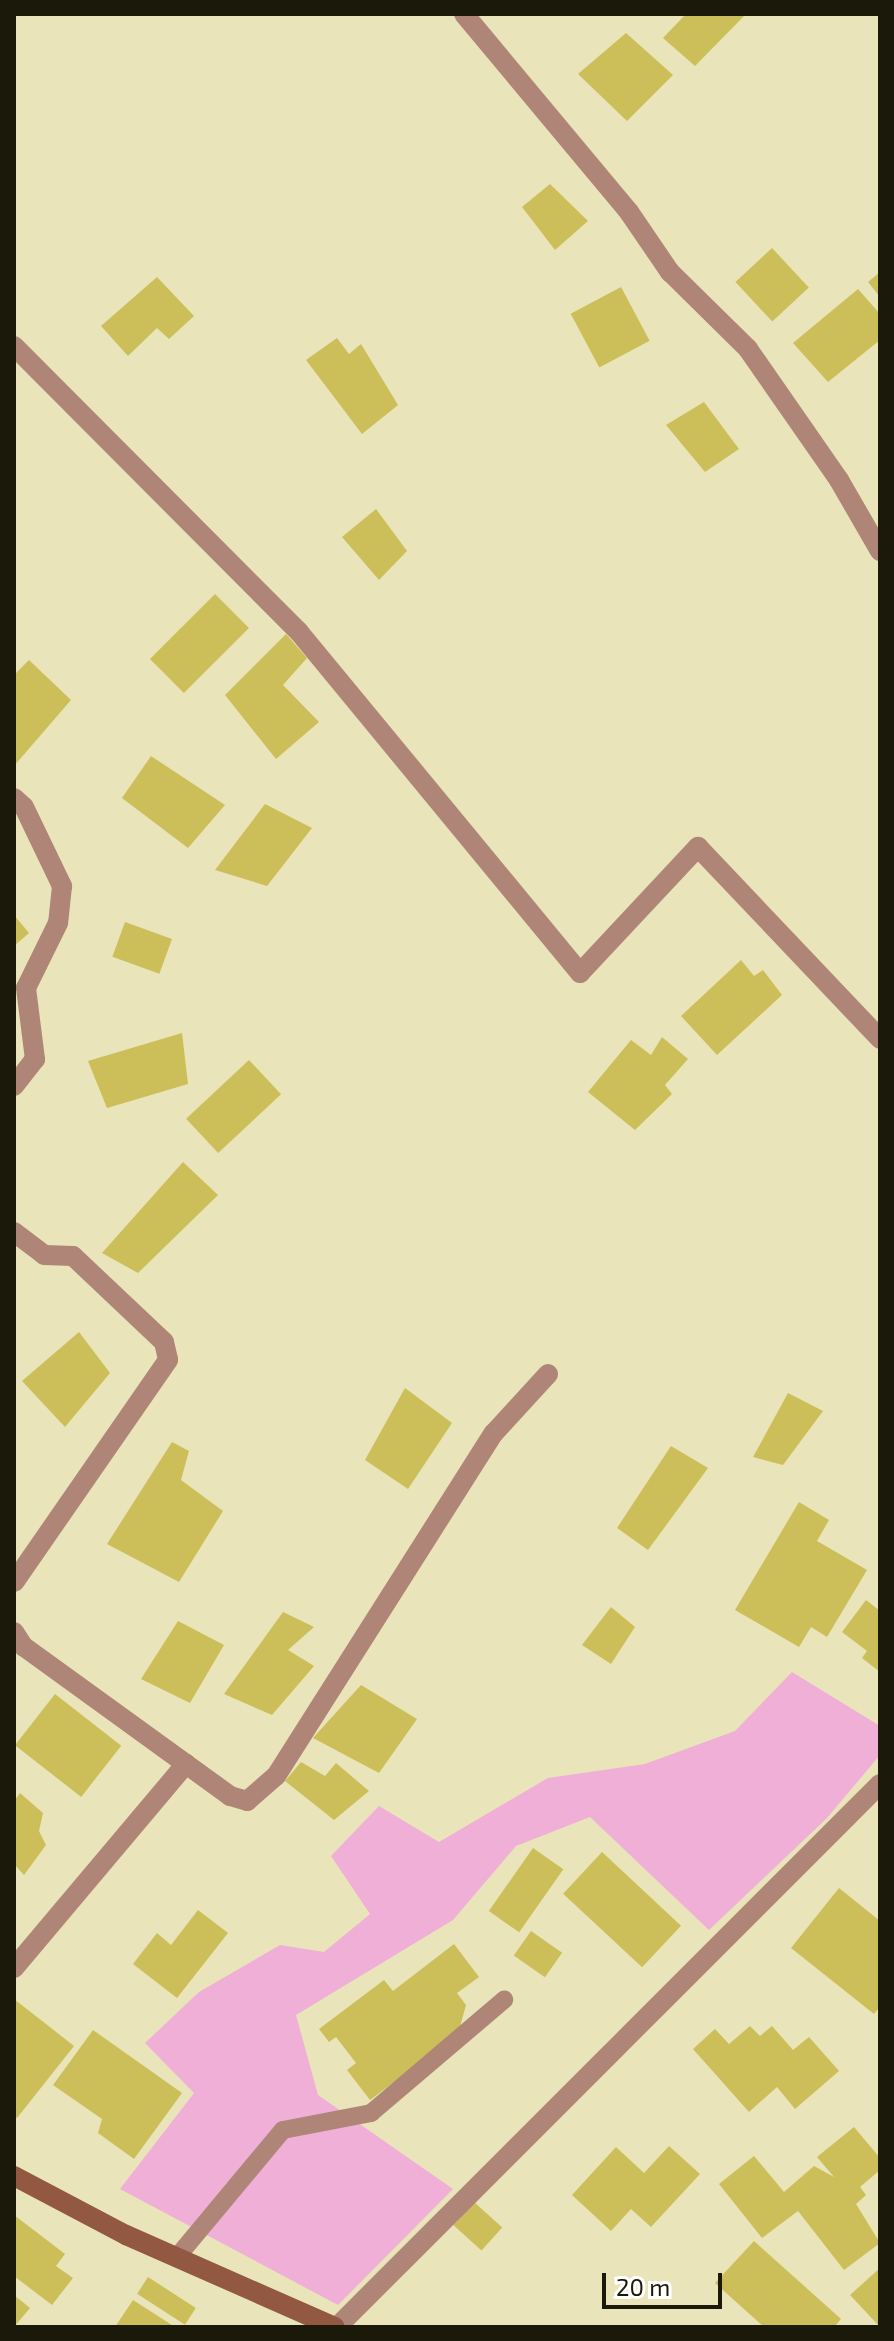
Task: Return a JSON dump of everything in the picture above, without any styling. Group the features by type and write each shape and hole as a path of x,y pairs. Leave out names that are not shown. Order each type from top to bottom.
{"main road":[{"path":"16,2180 177,2257 336,2327"}],"street":[{"path":"464,14 629,212 670,272 748,349 839,480 880,551"},
{"path":"14,346 299,632 580,973 698,847 880,1039"},
{"path":"14,798 24,807 62,886 58,923 26,988 35,1059 14,1086"},
{"path":"14,1232 44,1255 73,1256 164,1342 168,1360 14,1582"},
{"path":"14,1632 23,1646 230,1796 247,1801 276,1776 494,1433 548,1374"},
{"path":"14,1968 186,1764"},
{"path":"336,2327 880,1784"}],"lane":[{"path":"177,2257 283,2130 371,2113 504,2000"}],"shaded area":[{"path":"792,1672 880,1726 880,1755 827,1818 709,1930 590,1817 516,1846 453,1920 296,2015 318,2095 453,2189 338,2305 120,2189 194,2093 145,2043 199,1992 280,1945 324,1952 370,1914 331,1856 379,1806 439,1842 548,1778 645,1764 735,1731"}],"building":[{"path":"686,14 746,14 695,66 663,38"},
{"path":"626,33 673,75 627,121 578,74"},
{"path":"550,184 588,221 555,250 522,207"},
{"path":"772,248 809,287 772,322 735,282"},
{"path":"880,272 880,297 868,282"},
{"path":"157,277 194,316 169,339 157,328 128,356 101,326"},
{"path":"621,287 650,341 599,368 571,314"},
{"path":"858,289 880,314 880,340 828,382 793,343"},
{"path":"337,338 349,354 361,344 398,405 362,434 306,360"},
{"path":"704,402 739,449 705,472 666,425"},
{"path":"376,509 407,551 379,580 342,537"},
{"path":"215,594 249,628 184,693 150,659"},
{"path":"286,634 307,658 283,685 319,722 276,759 225,695"},
{"path":"29,660 71,700 14,766 14,675"},
{"path":"151,756 225,805 188,848 122,798"},
{"path":"265,804 312,828 267,886 215,870"},
{"path":"14,915 29,933 14,946"},
{"path":"125,922 172,939 159,974 112,957"},
{"path":"741,960 754,976 763,970 782,995 717,1055 681,1016"},
{"path":"182,1033 188,1084 107,1108 88,1061"},
{"path":"662,1037 688,1059 665,1085 672,1094 635,1130 588,1092 631,1040 651,1055"},
{"path":"249,1060 281,1094 218,1153 186,1119"},
{"path":"183,1162 218,1195 138,1273 102,1253"},
{"path":"79,1332 110,1373 65,1427 22,1381"},
{"path":"405,1388 452,1423 408,1489 365,1460"},
{"path":"788,1393 823,1411 783,1465 753,1457"},
{"path":"172,1442 189,1451 181,1480 223,1511 179,1582 107,1544"},
{"path":"671,1446 708,1468 648,1550 617,1528"},
{"path":"799,1502 829,1520 817,1541 867,1570 827,1637 811,1627 799,1647 735,1610"},
{"path":"866,1600 880,1611 880,1672 862,1658 867,1651 842,1632"},
{"path":"611,1607 635,1627 611,1664 582,1645"},
{"path":"283,1612 314,1627 288,1650 314,1666 272,1715 224,1694"},
{"path":"178,1621 224,1645 190,1703 141,1679"},
{"path":"361,1685 417,1719 379,1773 313,1738"},
{"path":"55,1694 121,1746 81,1797 15,1745"},
{"path":"301,1762 325,1776 336,1763 369,1791 334,1820 285,1781"},
{"path":"20,1793 43,1813 39,1831 46,1845 24,1875 14,1864 14,1801"},
{"path":"533,1848 563,1869 519,1932 489,1911"},
{"path":"602,1852 681,1926 642,1967 563,1894"},
{"path":"839,1888 880,1921 880,2007 874,2014 791,1948"},
{"path":"198,1910 228,1933 177,1998 133,1964 157,1933 171,1945"},
{"path":"531,1931 562,1953 545,1977 514,1956"},
{"path":"454,1944 479,1977 457,1993 466,2005 458,2034 370,2100 347,2070 356,2063 336,2037 329,2042 319,2029 384,1980 393,1991"},
{"path":"14,1999 74,2046 17,2118 14,2116"},
{"path":"750,2026 760,2036 772,2026 793,2050 809,2037 839,2071 795,2109 777,2087 749,2112 693,2049 715,2029 729,2044"},
{"path":"93,2030 182,2093 134,2159 98,2133 102,2119 53,2085"},
{"path":"854,2127 880,2158 880,2170 860,2187 866,2195 856,2204 880,2243 844,2270 798,2211 762,2238 719,2184 754,2156 784,2192 814,2166 834,2177 817,2157"},
{"path":"669,2146 700,2174 651,2227 631,2209 611,2231 572,2195 616,2147 644,2173"},
{"path":"474,2202 502,2227 481,2250 453,2225"},
{"path":"14,2215 65,2254 56,2266 73,2278 52,2305 14,2276"},
{"path":"754,2241 841,2319 834,2327 764,2327 715,2283"},
{"path":"880,2268 880,2327 850,2295"},
{"path":"148,2277 196,2308 185,2325 137,2294"},
{"path":"14,2295 30,2308 14,2327"},
{"path":"133,2300 175,2327 115,2327"}]}
